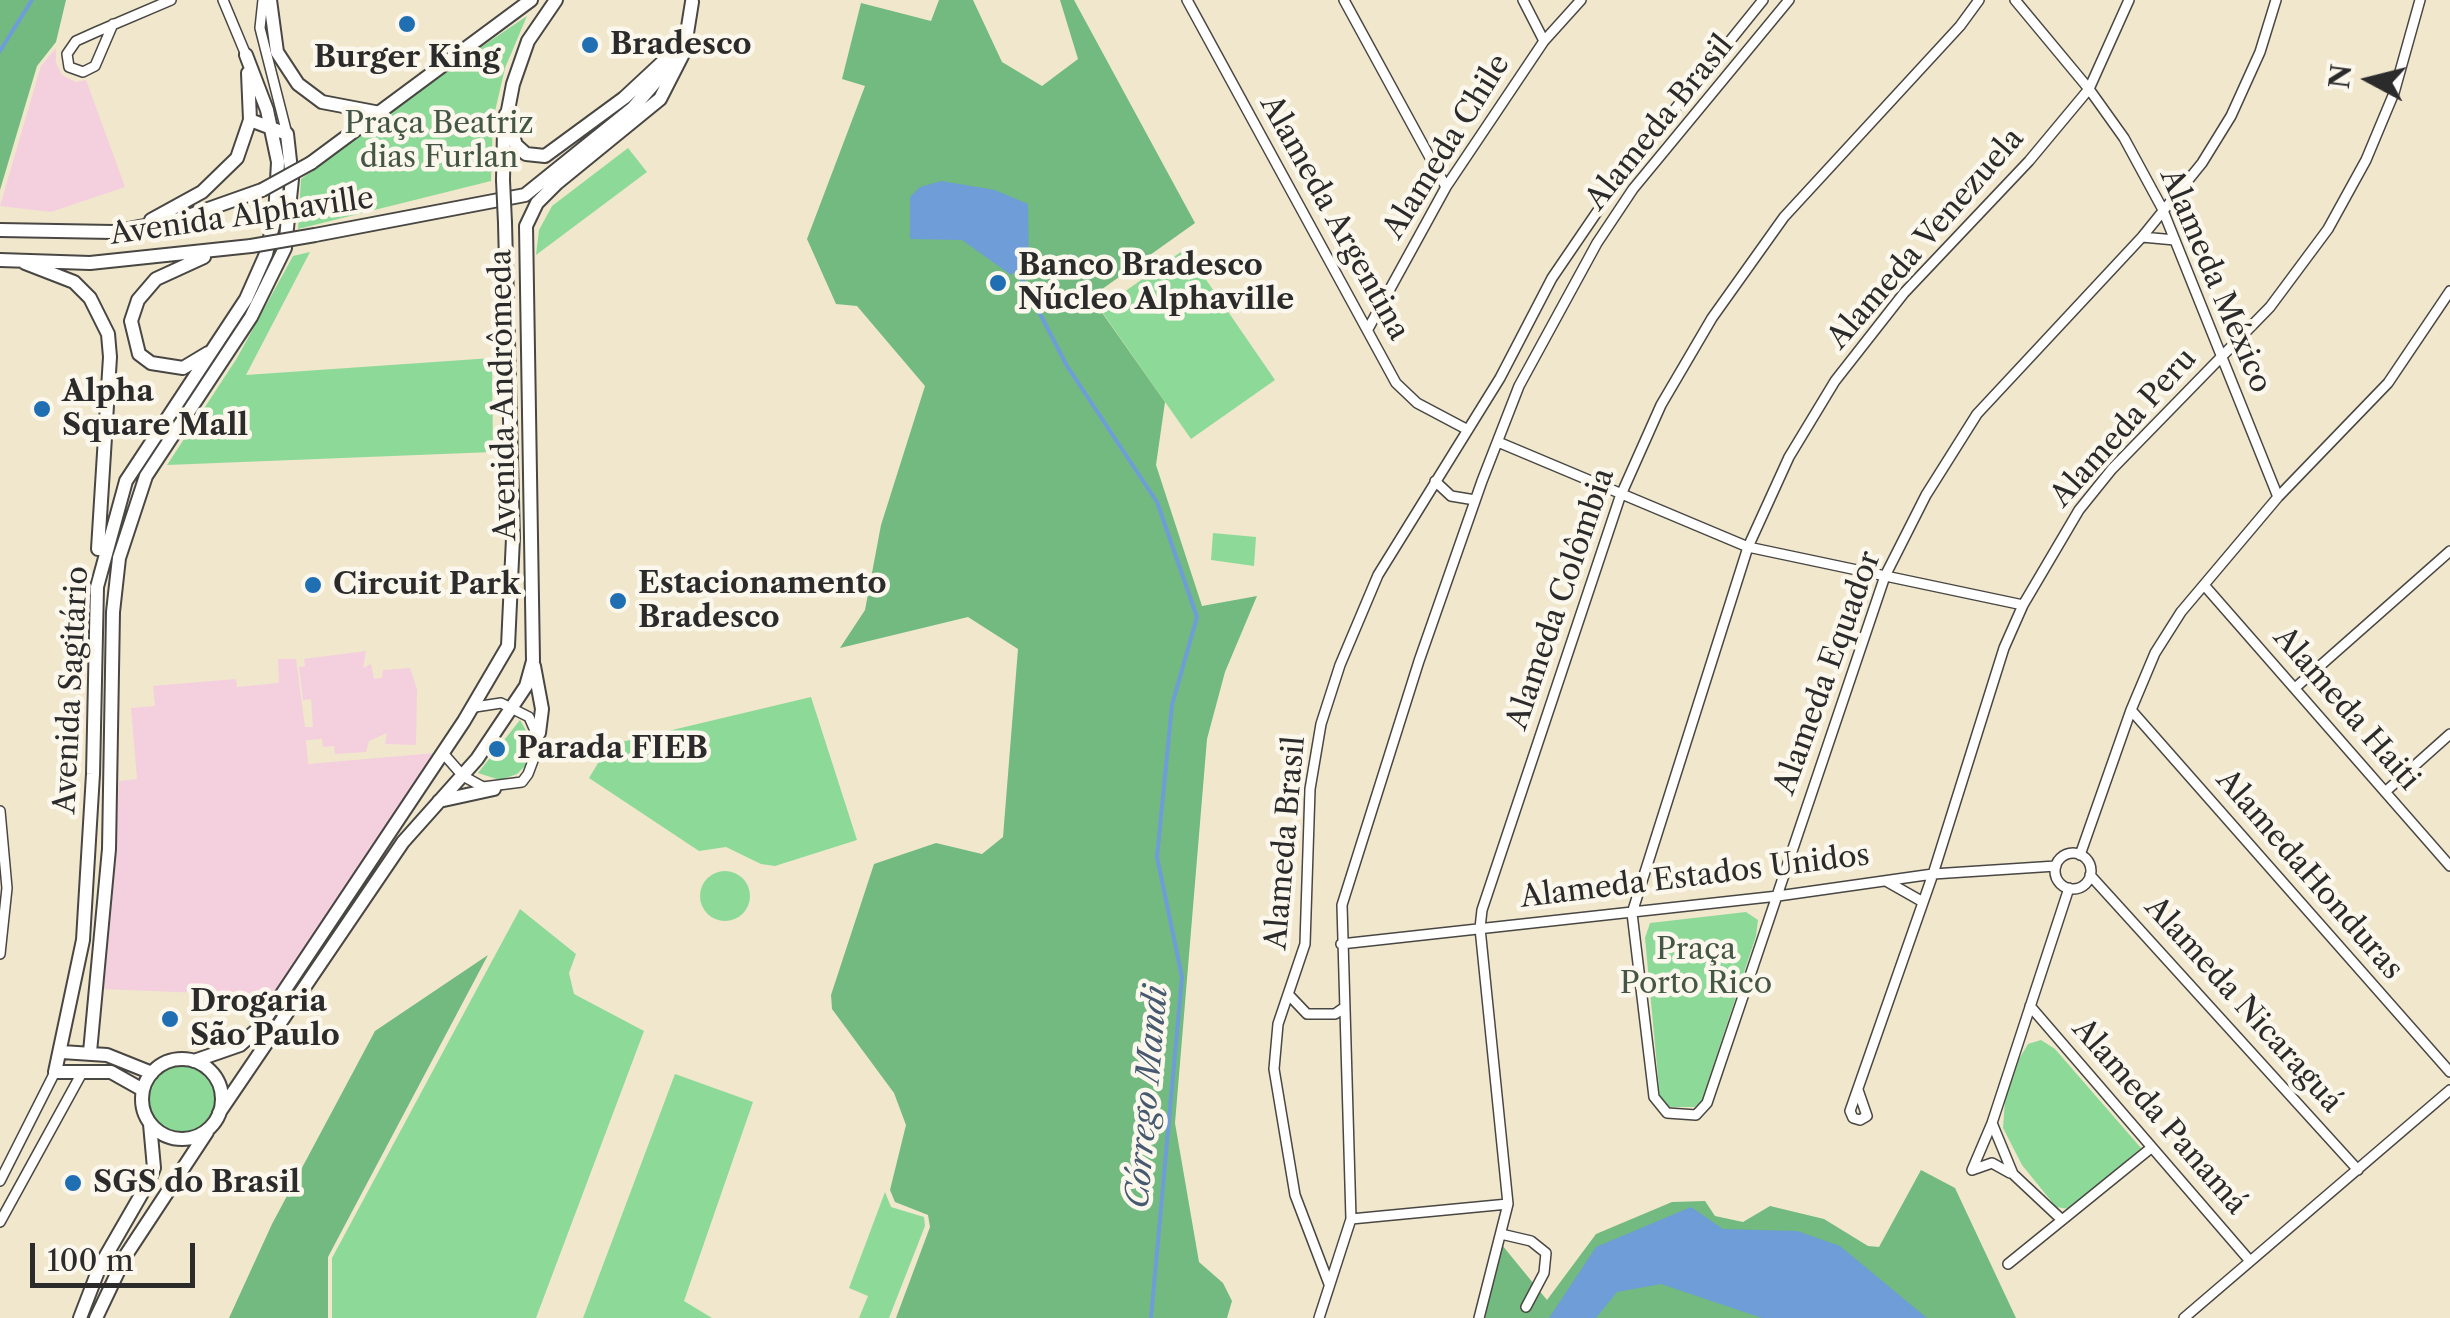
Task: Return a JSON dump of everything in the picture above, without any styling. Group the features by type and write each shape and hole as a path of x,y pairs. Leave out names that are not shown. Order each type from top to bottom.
{"main road":[{"path":"267,0 277,52 298,84 322,102 380,114"},
{"name":"Avenida Alphaville","path":"0,230 54,234 141,226 180,219 262,190 311,163 531,0"},
{"name":"Avenida Andrômeda","path":"194,1060 240,1044 260,1027 472,708 510,636 503,180 506,114 528,41 556,0"},
{"name":"Avenida Alphaville","path":"0,260 90,262 228,250 525,195 633,108 657,82 676,50 692,1"},
{"name":"Avenida Andrômeda","path":"220,1113 404,842 463,776 513,706 533,662 526,330 526,234 531,213 557,183 660,99 684,52 692,1"},
{"path":"506,114 516,145 526,154 544,156 624,98 676,50"},
{"path":"141,226 220,178 236,158 250,120 246,55"},
{"name":"Avenida Sagitário","path":"55,1072 83,940 97,587 126,481 246,299 266,254 275,217 278,162 272,126 246,55"},
{"path":"250,120 287,134"},
{"name":"Avenida Sagitário","path":"90,1052 110,849 112,612 127,527 146,476 251,318 286,248 292,179 287,134"},
{"path":"214,349 183,368 152,364 139,354 132,339 131,321 138,300 156,279 174,268 228,250"},
{"path":"25,263 74,282 90,298 108,334 97,587"},
{"path":"507,319 517,320 526,330"},
{"path":"510,453 529,457"},
{"path":"510,480 530,484"},
{"path":"100,510 116,498 126,481"},
{"path":"97,612 112,612"},
{"path":"533,662 542,709 539,733"},
{"path":"436,802 494,788"},
{"path":"62,1052 90,1052 152,1072"},
{"path":"80,1318 100,1266 154,1168 144,1090 152,1072 176,1059 194,1060 219,1083 220,1113 126,1255 96,1318"},
{"path":"55,1072 112,1072 144,1090"},
{"path":"149,1121 158,1131 184,1139 208,1129"}],"street":[{"path":"113,24 95,66 83,72 69,68 70,47 113,24 170,0"},
{"path":"222,0 246,55"},
{"name":"Avenida Sagitário","path":"267,0 264,50 287,134"},
{"name":"Alameda Argentina","path":"1187,0 1396,383 1417,403 1468,430"},
{"path":"1344,0 1446,187"},
{"path":"1522,0 1544,40"},
{"name":"Alameda Chile","path":"1368,330 1446,187 1544,40 1581,0"},
{"name":"Alameda Brasil","path":"1328,1284 1296,1196 1280,1125 1274,1069 1278,1024 1305,944 1310,789 1321,724 1378,575 1500,378 1552,278 1597,210 1764,0"},
{"name":"Alameda Brasil","path":"1319,1318 1351,1219 1342,905 1475,500 1519,386 1572,286 1633,189 1789,0"},
{"name":"Alameda Colômbia","path":"1479,1318 1508,1204 1480,928 1505,835 1620,497 1661,405 1712,318 1784,217 1960,26 1979,0"},
{"name":"Alameda México","path":"2016,0 2124,138 2174,240 2278,497"},
{"name":"Alameda Venezuela","path":"1632,912 1748,547 1790,457 1836,381 1904,292 2030,161 2089,89 2129,0"},
{"name":"Alameda Equador","path":"1632,912 1654,1097 1667,1113 1696,1116 1702,1112 1778,896 1885,576 1926,494 1978,414 2142,237 2202,163 2231,116 2260,52 2276,0"},
{"name":"Alameda Peru","path":"1858,1090 1933,874 2004,648 2023,605 2078,510 2112,469 2270,307 2328,230 2366,160 2394,92 2420,0"},
{"path":"2142,237 2174,240"},
{"path":"2080,855 2155,653 2204,585 2278,497 2388,383 2450,290"},
{"path":"1500,378 1519,386"},
{"path":"1498,442 1620,497 1748,547 2023,605"},
{"path":"1435,480 1451,496 1475,500"},
{"path":"2296,688 2450,550"},
{"name":"Alameda Haiti","path":"2204,585 2450,866"},
{"path":"442,752 463,776 494,788 522,782 536,762 539,733 529,717 513,706 491,702 472,708"},
{"name":"AlamedaHonduras","path":"2131,710 2450,1072"},
{"path":"2385,792 2450,734"},
{"path":"0,811 6,862 0,954"},
{"path":"0,852 6,862"},
{"path":"2080,855 2088,863 2090,875 2084,885 2069,888 2058,882 2056,866 2063,856 2080,855"},
{"name":"Alameda Estados Unidos","path":"1341,944 1778,896 1933,874 2056,866"},
{"name":"Alameda Nicaraguá","path":"2090,875 2358,1170"},
{"path":"1884,880 1923,902"},
{"path":"2061,1219 2013,1174 1992,1163 1972,1170 1992,1123 2069,888"},
{"name":"Alameda Brasil","path":"1288,994 1307,1014 1334,1014 1345,1007"},
{"name":"Alameda Panamá","path":"2030,1006 2250,1262"},
{"path":"0,1222 83,1071"},
{"name":"Avenida Sagitário","path":"0,1181 55,1072"},
{"path":"2184,1318 2450,1090"},
{"path":"1992,1123 2013,1174"},
{"path":"2008,1264 2151,1148"},
{"path":"1351,1219 1508,1204"},
{"path":"1502,1234 1531,1242 1546,1253 1544,1273 1526,1307"}],"shaded area":[{"path":"56,48 56,63 62,75 76,82 86,80 125,187 51,212 0,206 41,66"},
{"path":"366,651 363,668 371,664 374,679 382,678 383,670 410,668 417,689 416,745 385,744 387,733 369,741 366,752 335,754 334,746 323,747 322,739 306,740 308,764 436,753 277,996 103,989 119,781 137,779 131,708 155,706 153,686 236,679 237,687 279,683 278,659 296,659 305,727 313,727 311,699 303,700 299,667 305,666 304,659"}],"green space":[{"path":"0,0 66,0 56,42 37,66 0,190"},
{"path":"939,0 973,0 1002,62 1042,86 1078,59 1060,0 1074,0 1195,223 1091,297 1165,402 1156,465 1202,606 1257,596 1225,672 1207,739 1175,1123 1199,1262 1223,1283 1232,1301 1227,1318 896,1318 930,1227 928,1215 895,1202 890,1190 906,1125 894,1093 832,1009 831,995 874,864 936,843 982,854 1003,837 1018,649 968,617 840,648 865,610 881,525 925,386 857,306 836,304 807,239 865,86 842,79 861,3 931,21"},
{"name":"Praça Beatriz dias Furlan","path":"527,16 505,68 493,120 491,181 298,229 301,179 441,74"},
{"path":"628,148 647,172 536,255 539,230 552,206"},
{"path":"1185,249 1275,380 1191,439 1100,309"},
{"path":"310,252 246,375 492,358 493,452 167,465 237,358 293,256"},
{"path":"1213,533 1256,537 1254,566 1211,560"},
{"path":"811,697 857,840 775,866 761,864 726,847 699,851 589,778 609,745"},
{"path":"520,720 532,741 526,765 517,774 500,780 478,773"},
{"path":"725,871 742,879 750,896 742,913 725,921 708,913 700,896 708,879"},
{"path":"520,909 576,954 569,973 574,994 644,1031 536,1318 332,1318 332,1258"},
{"name":"Praça Porto Rico","path":"1746,912 1758,920 1756,936 1701,1103 1695,1107 1667,1107 1660,1098 1645,938 1650,923"},
{"path":"488,955 328,1257 328,1318 229,1318 272,1224 375,1031"},
{"path":"2041,1040 2055,1049 2141,1148 2069,1209 2056,1207 2022,1165 2003,1128 2005,1100 2019,1059 2028,1044"},
{"path":"181,1064 194,1066 205,1074 213,1085 213,1111 205,1122 194,1130 181,1132 168,1130 157,1122 149,1111 147,1098 149,1085 157,1074 168,1066"},
{"path":"675,1074 753,1102 684,1301 712,1318 583,1318"},
{"path":"1921,1170 1955,1188 2016,1318 1484,1318 1502,1245 1547,1300 1596,1234 1672,1202 1705,1201 1715,1216 1743,1222 1770,1206 1824,1219 1868,1246 1879,1247"},
{"path":"885,1192 891,1207 924,1217 925,1226 889,1318 859,1318 868,1296 849,1288"}],"water":[{"path":"941,181 995,190 1028,204 1029,263 1011,275 962,240 910,239 910,197 920,187"},
{"path":"1691,1207 1723,1229 1797,1231 1840,1246 1927,1318 1762,1318 1661,1284 1617,1292 1596,1318 1549,1318 1596,1247"}],"waterway":[{"path":"0,51 32,0"},
{"name":"Córrego Mandi","path":"1018,271 1067,366 1157,502 1197,617 1172,705 1157,857 1182,977 1151,1318"}],"place":[{"name":"Burger King","path":"407,24"},
{"name":"Bradesco","path":"590,45"},
{"name":"Banco Bradesco Núcleo Alphaville","path":"998,283"},
{"name":"Alpha Square Mall","path":"42,409"},
{"name":"Circuit Park","path":"313,585"},
{"name":"Estacionamento Bradesco","path":"618,601"},
{"name":"Parada FIEB","path":"497,749"},
{"name":"Drogaria São Paulo","path":"170,1019"},
{"name":"SGS do Brasil","path":"73,1183"}]}
